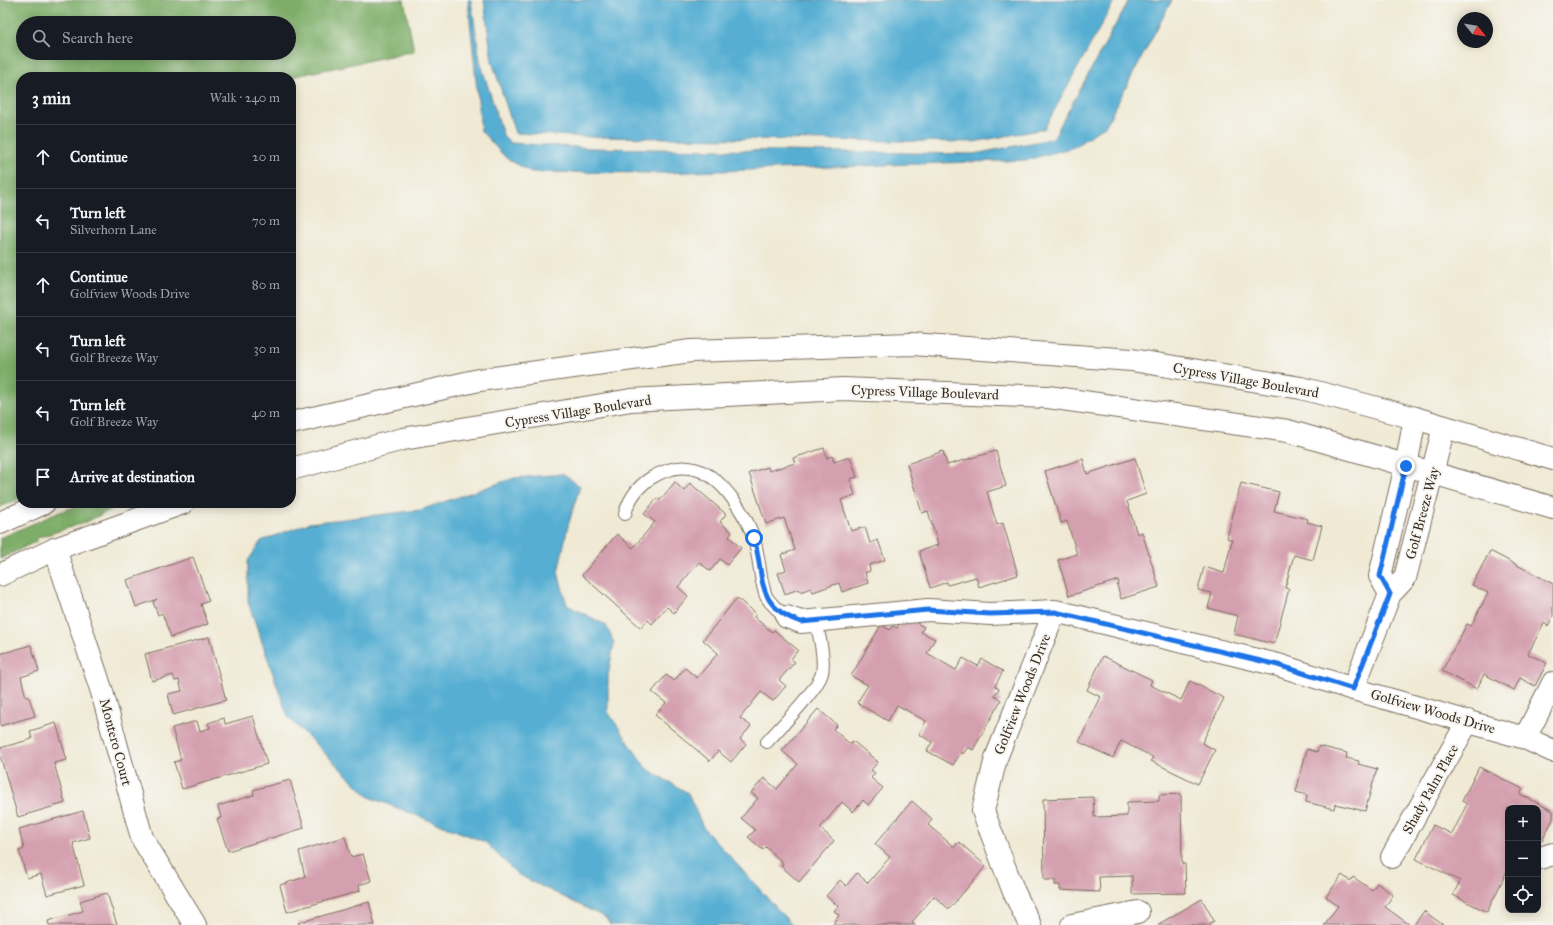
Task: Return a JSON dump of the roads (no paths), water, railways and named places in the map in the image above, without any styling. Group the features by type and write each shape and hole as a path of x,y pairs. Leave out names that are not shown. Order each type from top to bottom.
{"street":[{"name":"Cypress Village Boulevard","path":"296,422 479,380 691,351 912,344 1132,360 1301,388 1415,418 1553,459"},
{"name":"Cypress Village Boulevard","path":"296,468 404,439 631,400 843,389 1048,396 1288,431 1553,508"},
{"name":"Golf Breeze Way","path":"1390,594 1380,576 1406,466 1415,418"},
{"name":"Golf Breeze Way","path":"1353,689 1390,594 1405,578 1434,474 1444,427"},
{"path":"0,523 33,508"},
{"path":"0,575 55,549 168,508"},
{"name":"Montero Court","path":"55,549 102,692 142,838 196,925"},
{"path":"787,617 801,622 928,610 990,614 1055,612"},
{"name":"Golfview Woods Drive","path":"1030,925 1014,892 983,811 996,758 1055,612 1278,665 1353,689 1525,738 1553,751"},
{"path":"1525,738 1553,684"},
{"name":"Shady Palm Place","path":"1392,857 1468,721"},
{"path":"1072,925 1138,912"}],"lane":[{"path":"625,514 633,495 645,483 661,472 677,468 690,467 703,471 714,478 732,497 748,523 759,556 761,583 767,598 787,617"},
{"path":"768,742 815,686 822,673 822,655 816,620"}],"water":[{"path":"468,0 471,0 480,61 503,135 511,143 591,148 974,154 1051,139 1055,135 1129,0 1172,0 1106,125 1074,147 1027,160 663,173 531,172 506,158 481,131"},
{"path":"484,0 1115,0 1044,129 973,142 590,137 515,133 492,61"},
{"path":"563,474 580,486 568,526 558,572 567,605 606,625 614,643 608,676 608,712 646,768 688,793 703,827 792,925 610,925 606,918 517,874 485,842 369,797 288,717 248,602 248,561 261,541 309,523 420,510 514,478"}]}
